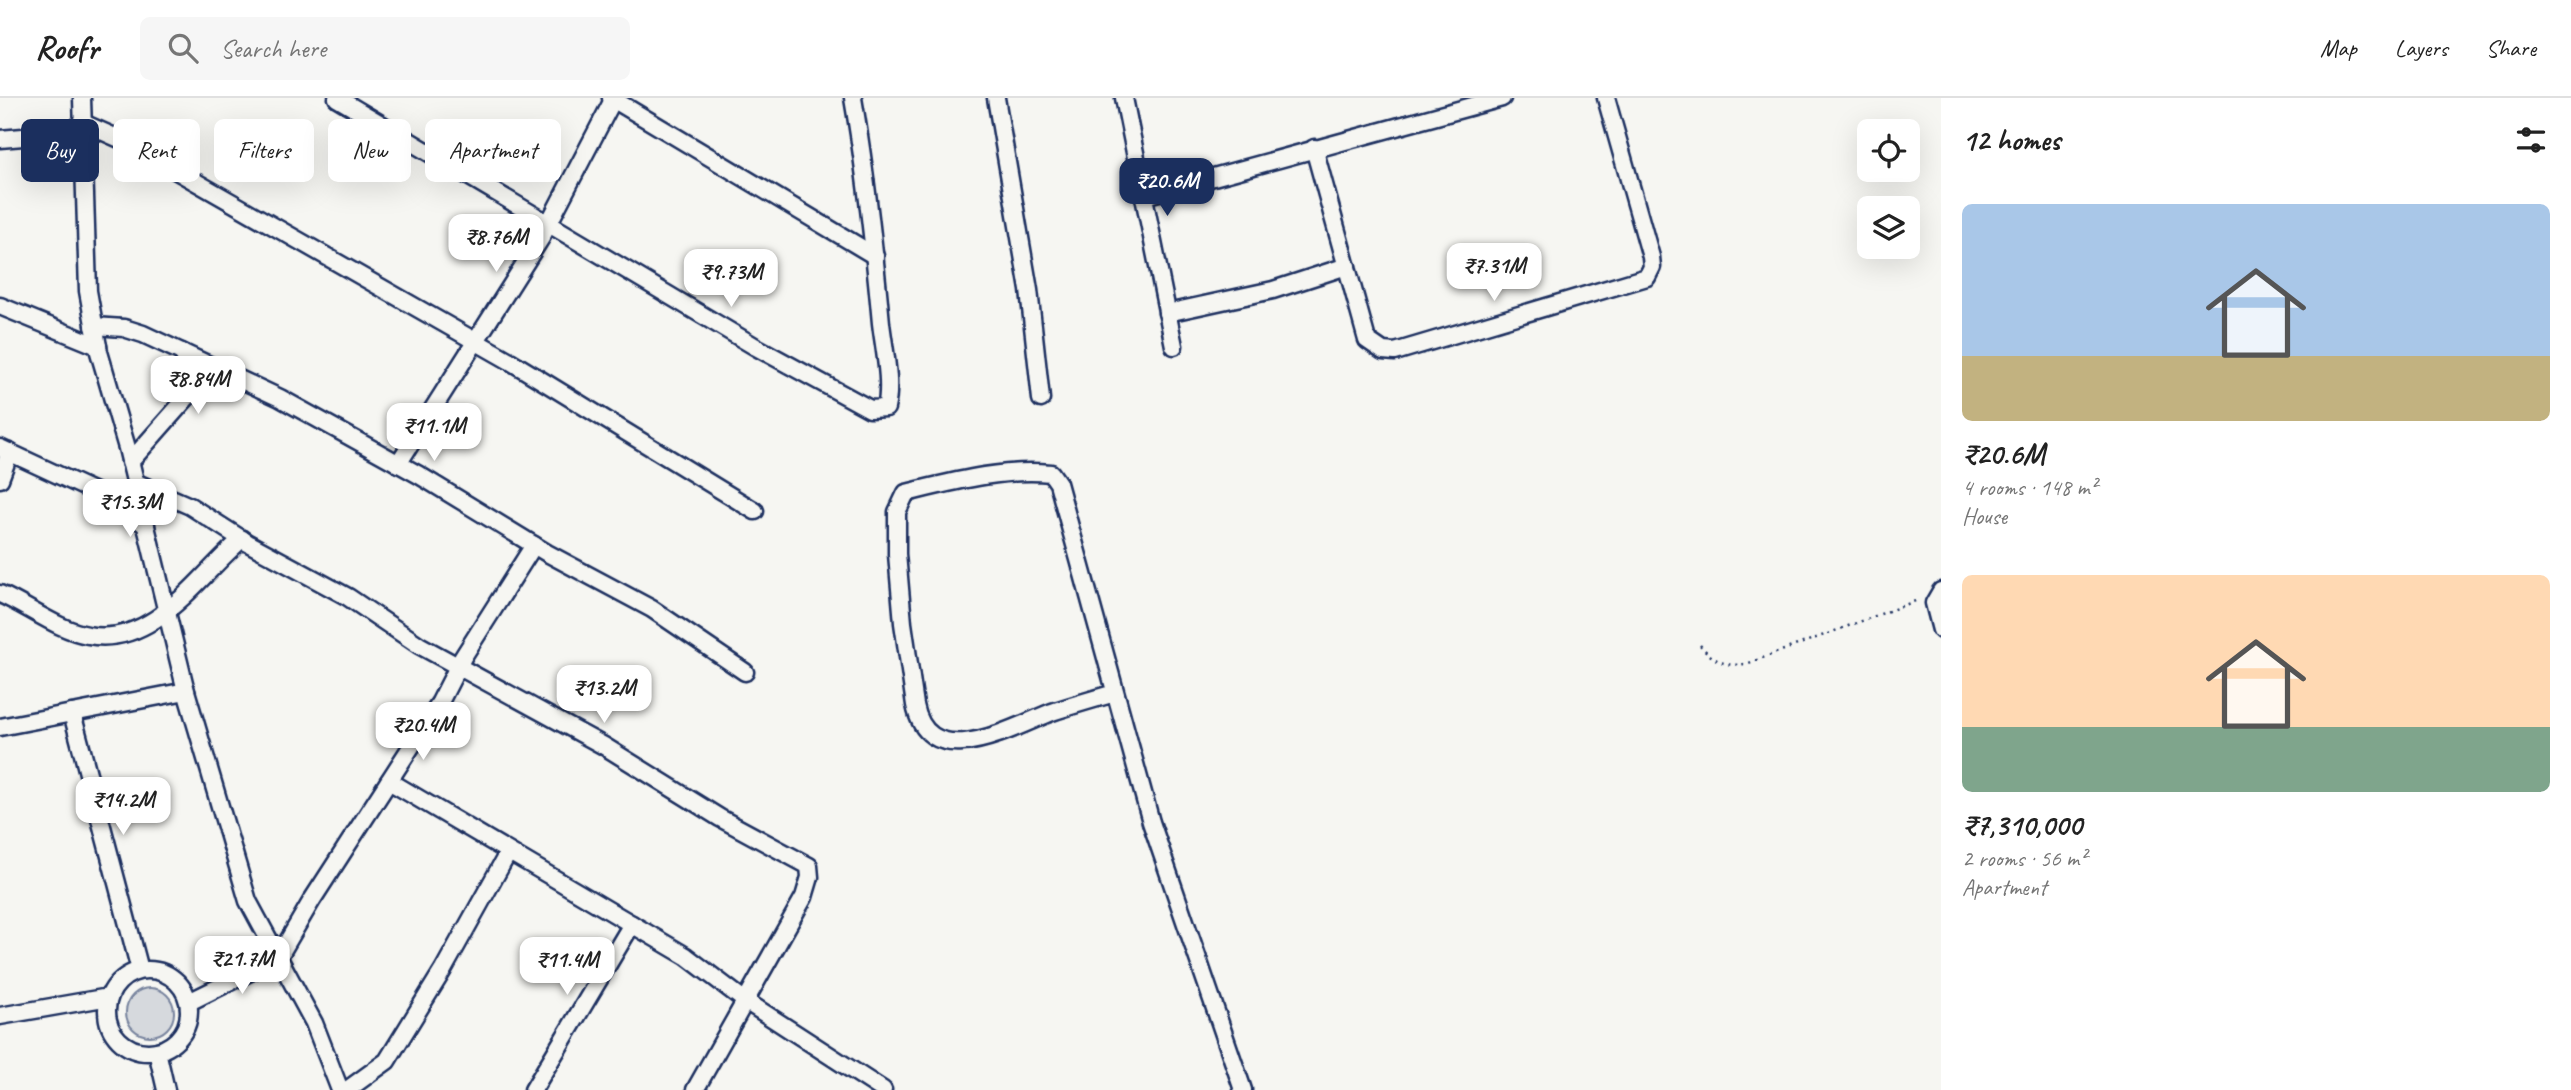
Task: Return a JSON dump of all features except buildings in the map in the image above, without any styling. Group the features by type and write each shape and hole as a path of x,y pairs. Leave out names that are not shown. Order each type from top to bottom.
{"street":[{"path":"81,119 82,98"},
{"path":"337,98 756,347 875,411 886,408 888,396 875,256 853,98"},
{"path":"398,464 547,224 613,98 875,256"},
{"path":"996,98 1029,290 1041,399"},
{"path":"1124,98 1174,346"},
{"path":"1144,196 1456,104 1502,98"},
{"path":"1314,148 1367,340 1383,351 1395,352 1647,277 1652,267 1651,257 1606,98"},
{"path":"99,134 135,147 475,342 755,511"},
{"path":"0,139 21,136"},
{"path":"84,182 89,291 98,346 130,462 186,691 248,901 313,1023 340,1090"},
{"path":"1167,313 1273,290 1347,266"},
{"path":"0,306 98,346"},
{"path":"94,326 124,328 280,397 534,545 652,609 745,672"},
{"path":"130,462 190,394 193,387 191,375 182,352"},
{"path":"0,479 5,450 97,493 146,525"},
{"path":"1115,693 977,740 947,742 925,732 919,722 915,705 899,586 897,512 906,493 998,475 1051,473 1058,483 1115,693 1173,891 1243,1090"},
{"path":"135,482 190,506 242,539 348,597 419,645 604,746 720,818 809,866 810,877 804,897 695,1090"},
{"path":"0,594 87,635 110,636 132,630 168,612 242,539"},
{"path":"189,1002 278,958 534,545"},
{"path":"1939,592 1934,603 1941,630"},
{"path":"0,727 186,691"},
{"path":"72,713 140,970"},
{"path":"389,781 686,956 744,1000 883,1090"},
{"path":"346,1090 387,1061 443,970 509,853"},
{"path":"533,1090 632,924"},
{"path":"140,970 165,972 184,990 190,1015 179,1038 157,1051 136,1050 117,1038 107,1012 109,998 121,980 140,970"},
{"path":"0,1016 109,998"},
{"path":"157,1051 166,1090"}],"path":[{"path":"1700,645 1722,664 1733,666 1749,663 1939,592"}],"shaded area":[{"path":"150,988 167,995 174,1012 167,1029 150,1036 133,1029 126,1012 133,995"}]}
